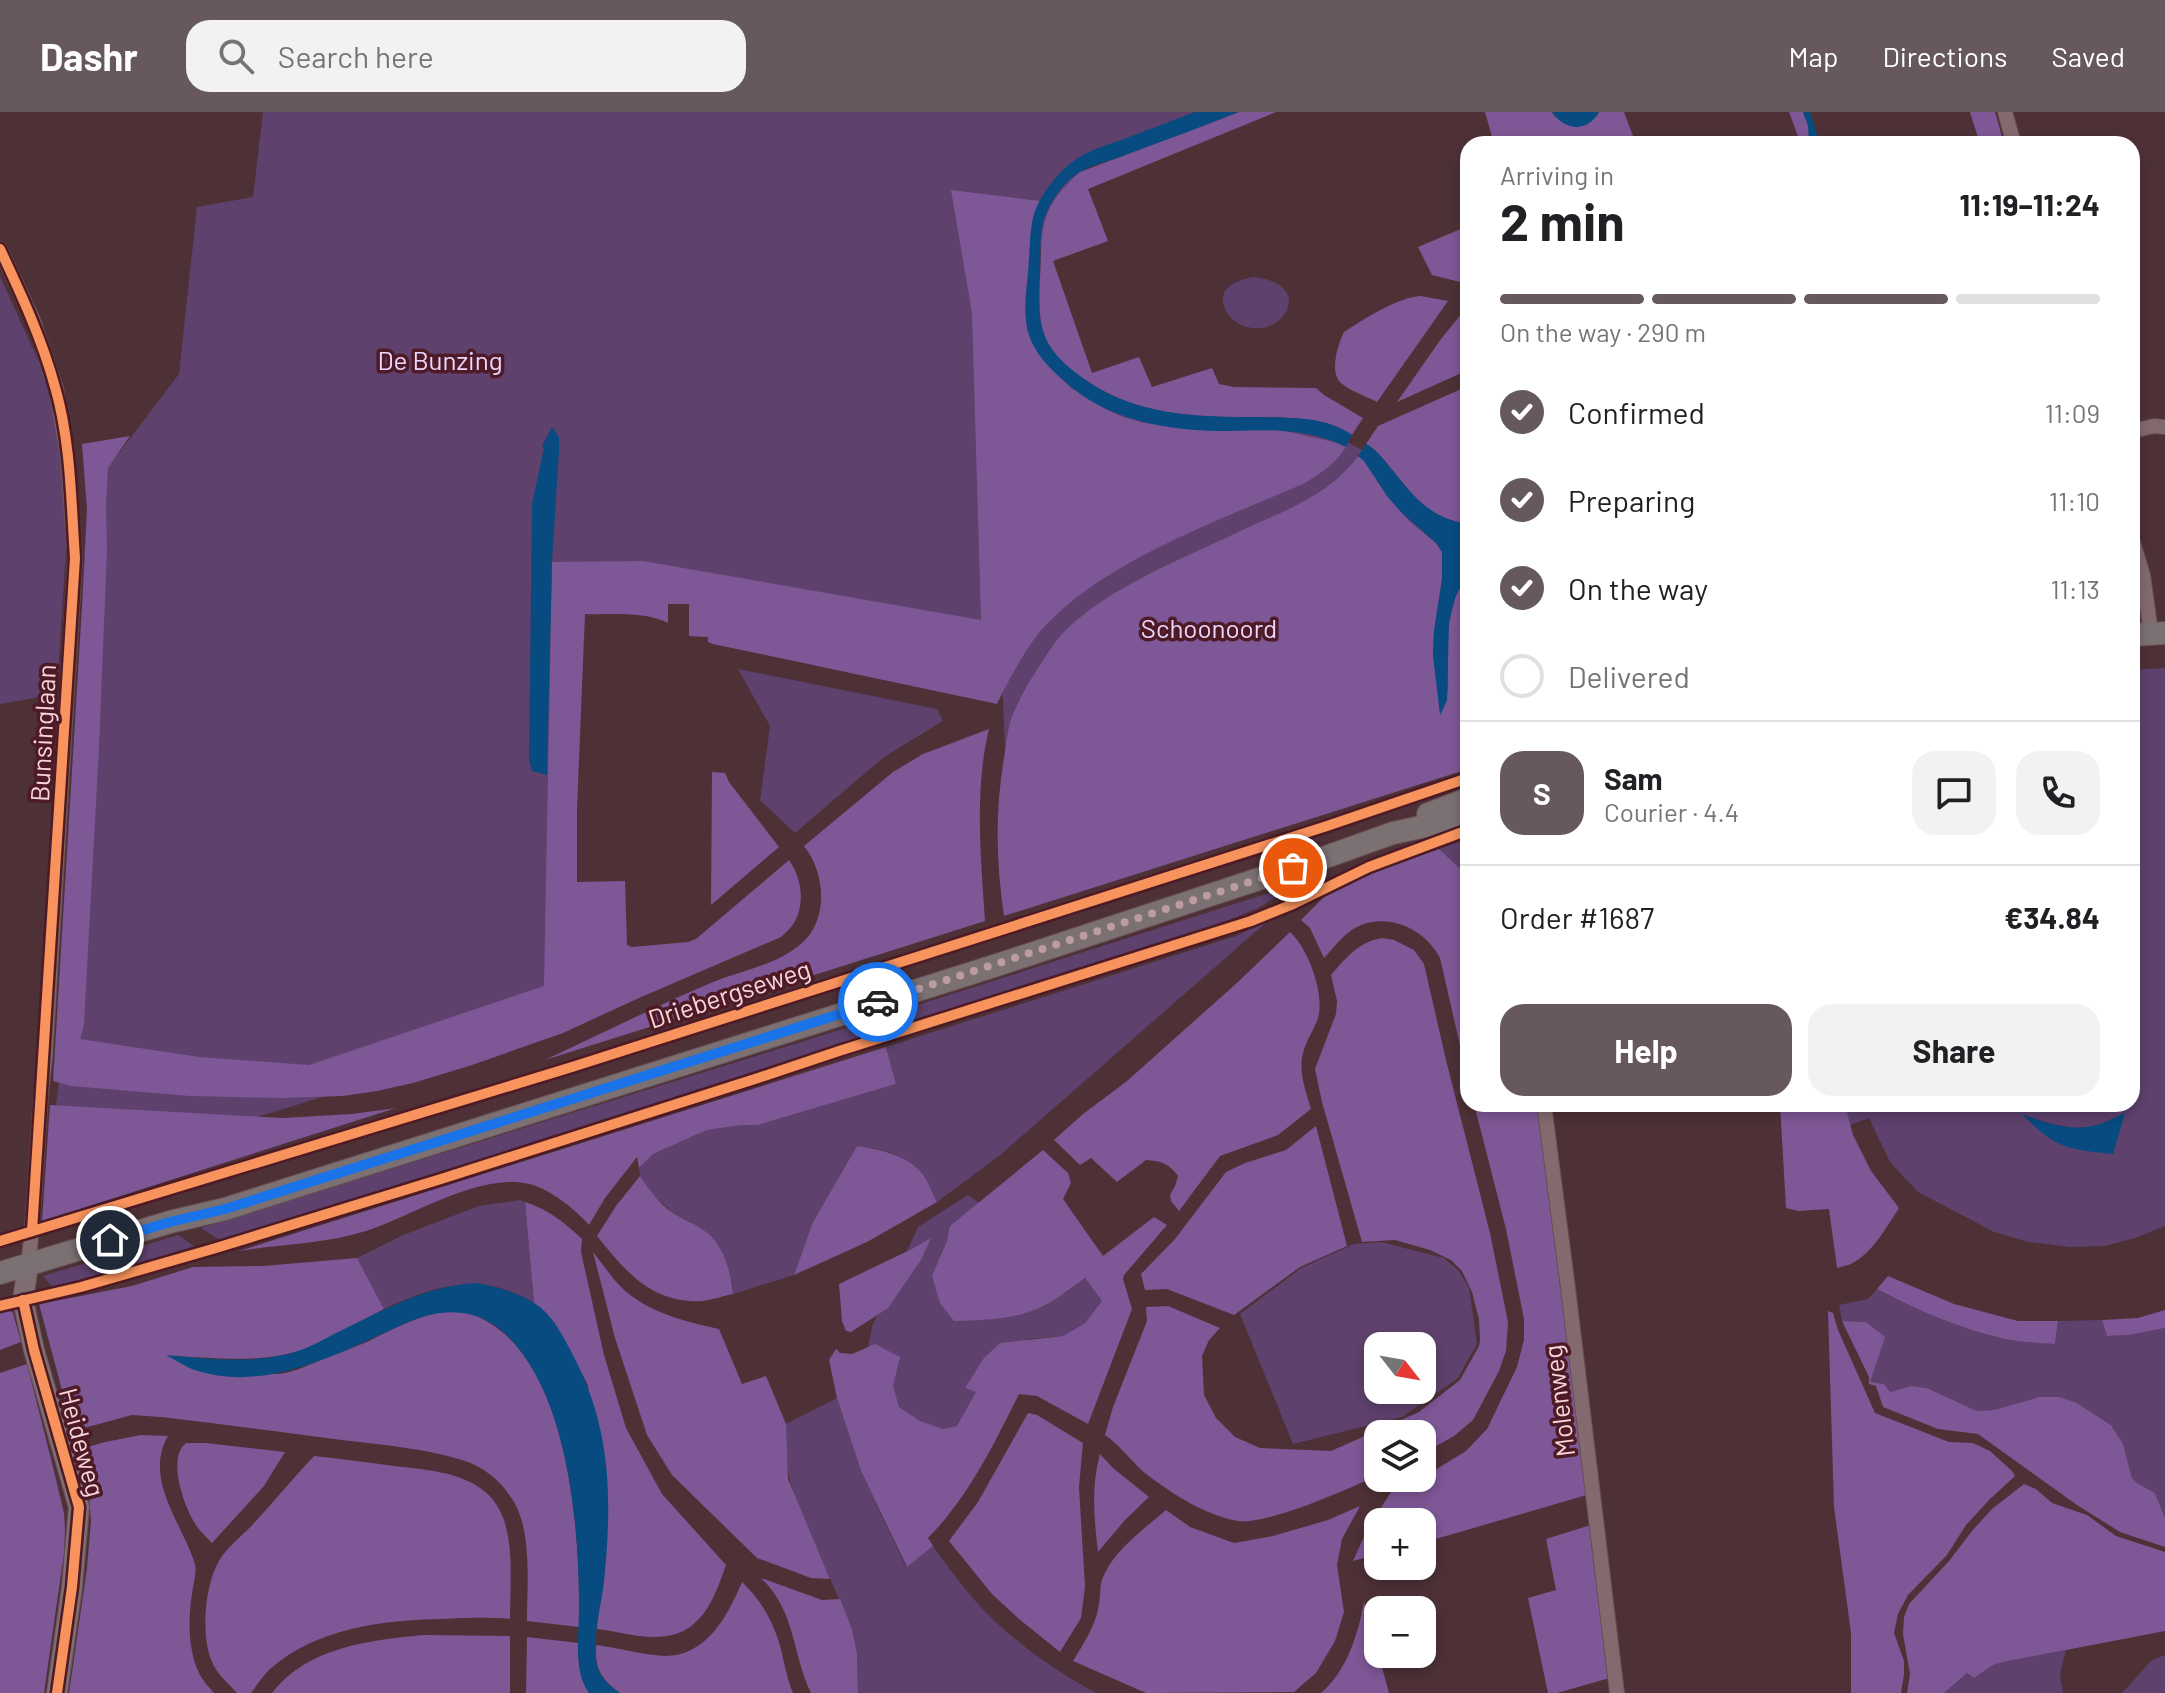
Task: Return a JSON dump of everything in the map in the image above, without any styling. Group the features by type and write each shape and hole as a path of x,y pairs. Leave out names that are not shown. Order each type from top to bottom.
{"main road":[{"name":"Driebergseweg","path":"1393,833 1434,811 1460,802"},
{"name":"Driebergseweg","path":"0,1273 255,1200 994,966 1393,833 1460,819"}],"street":[{"path":"2005,112 2012,136"},
{"name":"Bunsinglaan","path":"0,249 33,320 56,388 67,453 75,558 45,1058 28,1265"},
{"path":"2140,429 2165,427"},
{"path":"2140,565 2149,634"},
{"name":"Molenweg","path":"1545,1112 1617,1693"},
{"name":"Heideweg","path":"28,1265 23,1300 34,1350 79,1507 72,1587 57,1693"}],"green space":[{"name":"De Bunzing","path":"263,112 1210,112 1086,163 1033,261 1092,393 1318,427 1372,455 1460,533 1460,764 1006,772 1000,638 565,572 555,1026 251,1119 55,1112 62,1057 97,482 179,374 197,207 253,197"},
{"path":"1239,112 1276,112 1088,189 1108,241 1053,261 1092,373 1139,357 1152,387 1212,368 1219,384 1234,387 1316,388 1363,418 1352,435 1331,425 1307,420 1190,415 1125,401 1070,368 1045,337 1040,312 1042,233 1049,209 1066,185 1080,172"},
{"path":"1485,112 1552,112 1555,117 1596,117 1599,112 1624,112 1633,136 1492,136"},
{"path":"1789,112 1803,112 1812,136 1798,136"},
{"path":"1970,112 1995,112 2002,136 1978,136"},
{"path":"951,190 1040,201 1036,209 1027,331 1043,359 1070,387 1107,410 1144,423 1211,430 1280,430 1346,447 1322,472 1305,483 1167,543 1100,581 1071,602 1032,642 997,704 713,644 708,642 708,637 689,636 689,604 668,604 668,623 638,615 585,614 577,882 625,881 627,945 688,942 696,939 789,860 797,874 801,898 794,923 781,937 563,1033 472,1065 377,1091 343,1096 282,1098 190,1096 71,1086 53,1081 87,509 82,444 130,436 108,468 99,747 84,1025 80,1039 199,1057 309,1065 544,986 552,562 643,561 981,620 972,313"},
{"path":"1460,229 1460,282 1432,275 1418,247"},
{"path":"0,276 51,389 59,422 67,532 57,694 0,704"},
{"path":"1253,277 1274,282 1286,291 1289,302 1285,313 1276,322 1263,328 1248,327 1232,319 1223,305 1223,296 1228,287"},
{"path":"1421,296 1448,301 1377,402 1341,383 1335,365 1344,332 1392,304"},
{"path":"1460,316 1460,374 1397,402"},
{"path":"1460,390 1460,522 1441,516 1422,504 1381,456 1366,444 1378,426"},
{"name":"Schoonoord","path":"1358,456 1364,460 1387,496 1442,552 1433,655 1441,713 1448,691 1450,619 1460,588 1460,772 1004,916 999,876 998,817 1008,731 1022,694 1055,643 1084,614 1125,587 1303,502 1346,470"},
{"path":"2165,668 2165,1226 2105,1246 2070,1247 2029,1242 1994,1232 1918,1192 1890,1162 1869,1118 1850,1125 1847,1112 2140,1112 2140,670","holes":["2124,1114 2113,1154 2024,1115 2081,1128"]},
{"path":"738,669 937,709 943,721 884,757 795,833 760,800 770,726"},
{"path":"989,729 980,800 985,921 545,1060 692,991 771,962 793,950 811,932 820,908 820,881 804,846 893,772 923,754"},
{"path":"712,772 725,773 779,847 711,905"},
{"path":"1460,842 1460,869 1439,849"},
{"path":"1439,849 1460,869 1460,1045 1440,958 1433,947 1413,930 1389,922 1364,924 1352,930 1324,958 1310,928 1301,920 1335,886"},
{"path":"1297,884 1258,908 1219,924 499,1156 221,1241 201,1228 814,1038"},
{"path":"1269,920 999,1156 937,1202 922,1173 909,1161 883,1151 857,1146 813,1222 794,1275 733,1294 732,1281 692,1223 673,1213 654,1196 640,1176 639,1168 653,1154 707,1130 758,1125 896,1084 886,1047 1236,936"},
{"path":"1290,932 1309,960 1319,997 1318,1018 1304,1049 1301,1067 1311,1109 1278,1135 1220,1156 1179,1211 1170,1195 1178,1176 1168,1165 1146,1160 1117,1182 1091,1158 1080,1165 1054,1140 1127,1081"},
{"path":"1374,940 1394,940 1414,950 1424,964 1490,1233 1508,1322 1506,1351 1499,1371 1473,1420 1436,1446 1436,1420 1401,1420 1429,1404 1436,1404 1436,1399 1460,1380 1479,1346 1479,1319 1472,1292 1462,1271 1451,1260 1430,1250 1395,1240 1362,1242 1315,1069 1336,1014 1337,1001 1331,975 1359,947"},
{"path":"886,1047 896,1084 758,1125 707,1130 653,1154 639,1168 637,1157 605,1198 589,1225 569,1206 545,1190 510,1182 489,1184 446,1197 351,1235 239,1251"},
{"path":"50,1105 283,1118 396,1108 42,1221"},
{"path":"1476,1112 1542,1112 1590,1494 1436,1539 1436,1508 1381,1508 1391,1492 1436,1492 1436,1469 1466,1451 1487,1429 1517,1367 1524,1340 1524,1319 1506,1229"},
{"path":"1780,1112 1847,1112 1853,1135 1871,1171 1899,1208 1863,1256 1852,1264 1837,1268 1829,1209 1798,1211 1786,1208"},
{"path":"1316,1126 1347,1246 1300,1267 1234,1315 1167,1289 1145,1290 1141,1274 1175,1239 1226,1172 1286,1150"},
{"path":"857,1146 883,1151 909,1162 922,1173 937,1202 867,1242 794,1275 813,1222"},
{"path":"1043,1150 1068,1173 1071,1183 1063,1199 1103,1256 1154,1217 1167,1225 1124,1275 1132,1309 1088,1424 1037,1396 1019,1394 968,1488 928,1538 933,1546 907,1567 861,1471 837,1398 829,1360 836,1349 840,1353 852,1354 875,1344 900,1357 893,1386 899,1407 920,1421 943,1429 957,1426 976,1392 965,1388 984,1358 1000,1343 1063,1336 1085,1323 1102,1301 1085,1278 1050,1303 1027,1313 996,1319 954,1321 940,1303 932,1276 950,1226"},
{"path":"640,1176 663,1205 702,1229 718,1244 733,1294 706,1300 684,1301 668,1297 629,1273 597,1236"},
{"path":"968,1195 1027,1237 1037,1309 1085,1278 1102,1301 1085,1323 1063,1336 1027,1339 952,1438 856,1409 872,1327 918,1227"},
{"path":"520,1200 525,1202 534,1303 496,1287 459,1285 422,1293 384,1309 357,1258 403,1235 479,1206"},
{"path":"525,1202 556,1217 582,1239 581,1252 604,1355 626,1428 662,1494 726,1565 716,1592 702,1615 682,1631 669,1636 639,1636 597,1629 588,1385 555,1324 534,1303"},
{"path":"178,1235 197,1248 91,1279 52,1286 43,1276"},
{"path":"931,1238 921,1260 888,1308 851,1332 846,1331 842,1321 839,1284"},
{"path":"1381,1242 1444,1258 1459,1271 1469,1288 1477,1344 1458,1378 1436,1393 1436,1332 1364,1332 1364,1404 1421,1404 1402,1417 1364,1420 1364,1426 1293,1444 1240,1314 1301,1268 1354,1244"},
{"path":"593,1252 621,1287 643,1303 680,1319 719,1329 742,1384 766,1376 786,1424 788,1479 830,1579 811,1578 757,1558 672,1475 647,1435 615,1338"},
{"path":"357,1258 384,1309 331,1338 299,1351 267,1357 168,1356 281,1374 430,1315 462,1311 487,1321 518,1348 539,1380 555,1419 573,1507 579,1627 527,1621 527,1556 517,1508 495,1479 469,1463 403,1447 161,1417 132,1415 73,1431 39,1304 132,1286 193,1267 263,1266"},
{"path":"1888,1276 1954,1304 2018,1321 2058,1321 2055,1344 2005,1339 1939,1318 1877,1289"},
{"path":"1877,1289 1955,1324 2011,1340 2055,1344 2058,1321 2102,1320 2108,1336 2165,1328 2165,1518 2155,1493 2132,1478 2123,1444 2110,1424 2077,1403 2039,1397 1994,1410 1977,1411 1927,1388 1911,1386 1890,1392 1870,1383 1866,1322 1842,1321 1839,1305 1868,1299"},
{"path":"1168,1306 1220,1328 1209,1340 1202,1356 1204,1395 1216,1418 1235,1437 1260,1448 1331,1451 1364,1436 1364,1482 1308,1505 1251,1521 1226,1518 1191,1504 1144,1472 1105,1435 1147,1321 1146,1307"},
{"path":"8,1309 13,1313 21,1342 0,1350 0,1311"},
{"path":"2165,1310 2165,1328 2129,1335 2107,1336 2102,1320 2138,1318"},
{"path":"1828,1311 1833,1313 1875,1413 1949,1442 1973,1443 1990,1451 2015,1476 1966,1525 1947,1555 1908,1595 1898,1614 1894,1633 1904,1661 1901,1693 1851,1693 1851,1633 1834,1507"},
{"path":"1842,1321 1866,1322 1885,1337 1870,1382 1884,1384 1890,1392 1911,1386 1927,1388 1977,1411 1994,1410 2039,1397 2059,1397 2077,1403 2111,1425 2123,1444 2132,1478 2155,1493 2165,1518 2165,1547 2120,1532 1978,1434 1938,1429 1883,1407 1876,1386 1869,1384 1869,1377"},
{"path":"27,1364 64,1513 64,1553 44,1693 0,1693 0,1373"},
{"path":"837,1398 861,1471 906,1567 933,1546 972,1597 1004,1630 1049,1664 1096,1693 858,1693 857,1653 852,1629 796,1500 786,1454 786,1424"},
{"path":"1028,1413 1037,1415 1083,1443 1079,1487 1085,1587 1081,1618 1060,1652 992,1594 949,1541 978,1502"},
{"path":"141,1435 168,1436 161,1452 162,1485 195,1564 190,1614 191,1644 199,1673 214,1693 69,1693 91,1521 89,1495 78,1450"},
{"path":"186,1443 285,1452 264,1486 212,1543 193,1520 183,1498 178,1460 180,1450"},
{"path":"1100,1454 1149,1497 1098,1552 1094,1491"},
{"path":"314,1456 443,1473 459,1477 486,1492 496,1504 507,1532 511,1570 510,1619 397,1621 351,1629 329,1635 288,1655 270,1669 251,1693 237,1693 218,1672 209,1654 206,1616 212,1577 224,1554"},
{"path":"2024,1484 2036,1489 2052,1503 2087,1515 2116,1536 2165,1552 2165,1631 2003,1662 1974,1678 1967,1673 1944,1693 1907,1693 1910,1674 1903,1634 1909,1604 1992,1509"},
{"path":"1360,1506 1342,1539 1337,1565 1344,1612 1335,1641 1316,1673 1294,1692 1146,1693 1073,1661 1095,1619 1102,1581 1110,1564 1132,1539 1166,1510 1190,1527 1234,1543 1273,1536 1328,1520"},
{"path":"1594,1524 1613,1677 1548,1693 1528,1598 1556,1590 1546,1539"},
{"path":"1364,1537 1364,1558 1353,1561"},
{"path":"761,1578 822,1600 840,1599 852,1629 857,1653 858,1693 811,1693 781,1604"},
{"path":"742,1582 760,1602 772,1625 793,1693 620,1693 604,1679 596,1661 596,1645 665,1656 693,1649 723,1620"},
{"path":"1364,1602 1364,1668 1382,1668 1389,1693 1321,1693 1338,1674 1358,1627"},
{"path":"424,1635 510,1636 510,1693 272,1693 303,1665 321,1656 361,1643"},
{"path":"527,1637 578,1643 581,1676 589,1693 526,1693"},
{"path":"2066,1650 2060,1674 2063,1693 1944,1693 1967,1673 1974,1678 1993,1665"},
{"path":"2165,1655 2165,1693 2122,1693 2152,1660"}],"water":[{"path":"1195,112 1239,112 1085,169 1068,181 1053,200 1046,213 1040,244 1040,318 1048,343 1056,355 1084,379 1125,401 1190,415 1319,421 1352,435 1346,447 1319,437 1276,430 1210,431 1142,422 1100,406 1081,394 1052,370 1033,345 1025,314 1030,235 1035,211 1055,178 1083,155"},
{"path":"1552,112 1599,112 1588,124 1576,127 1563,123"},
{"path":"1803,112 1810,112 1818,136 1809,136"},
{"path":"552,427 559,437 559,450 552,562 547,775 532,771 529,759 532,504 542,446"},
{"path":"1366,444 1381,456 1422,504 1460,522 1460,588 1449,622 1447,700 1440,715 1433,655 1442,552 1387,496 1358,456"},
{"path":"2125,1113 2113,1154 2063,1145 2044,1134 2022,1114 2080,1128 2103,1123"},
{"path":"478,1283 518,1295 545,1312 563,1337 587,1385 602,1439 608,1494 607,1552 595,1651 604,1680 620,1693 589,1693 584,1684 578,1653 577,1543 568,1471 559,1435 534,1371 515,1344 491,1323 465,1313 421,1317 305,1366 252,1377 198,1371 166,1355 234,1360 285,1355 309,1347 421,1294"}],"cycle path":[{"path":"0,249 37,334 60,408 70,472 75,558 32,1231"},
{"path":"0,1241 572,1067 1460,781"},
{"path":"0,1306 81,1287 441,1179 1251,921 1369,867 1460,833"},
{"path":"23,1300 34,1350 79,1507 72,1587 57,1693"}],"way so far":[{"path":"878,1002 1293,868"}],"route":[{"path":"110,1240 225,1209 878,1002"}]}
